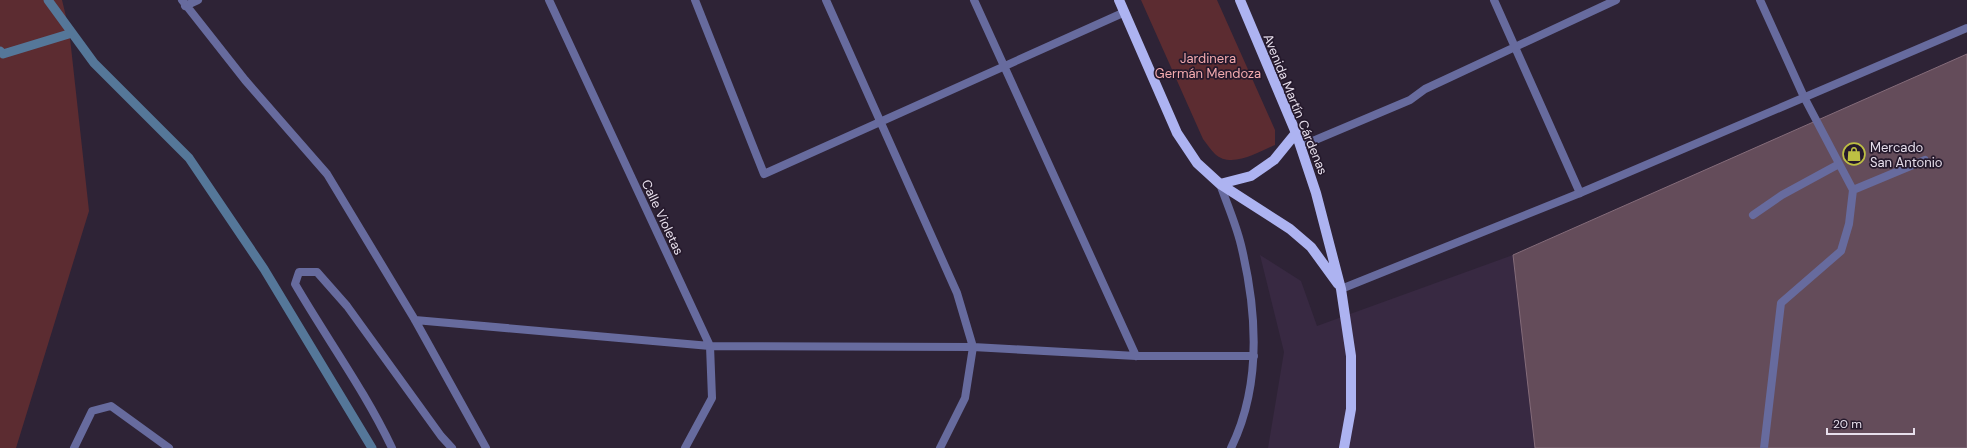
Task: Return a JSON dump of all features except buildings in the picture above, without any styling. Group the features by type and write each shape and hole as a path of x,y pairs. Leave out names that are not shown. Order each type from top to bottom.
{"main road":[{"name":"Avenida Martín Cárdenas","path":"1119,0 1177,133 1197,163 1220,184 1290,229 1311,247 1341,289"},
{"name":"Avenida Martín Cárdenas","path":"1240,0 1301,146 1316,193 1341,289 1351,356 1351,409 1344,448"},
{"path":"1220,184 1251,176 1274,160 1296,133"}],"street":[{"path":"198,0 184,3 246,80 328,174 415,320 486,448"},
{"name":"Calle Violetas","path":"549,0 710,346 712,398 685,448"},
{"path":"695,0 764,174 1125,12"},
{"path":"826,0 957,293 974,347 965,398 940,448"},
{"path":"974,0 1136,356"},
{"path":"1494,0 1580,193"},
{"path":"1301,146 1410,100 1425,89 1616,0"},
{"path":"1760,0 1804,97 1853,190 1849,224 1841,251 1781,303 1764,448"},
{"path":"1341,289 1580,193 1967,28"},
{"path":"1853,190 1925,160"},
{"path":"1754,215 1782,195 1839,164"},
{"name":"Avenida Martín Cárdenas","path":"1220,184 1241,244 1252,303 1254,356 1248,400 1231,448"},
{"path":"392,448 381,424 320,327 295,284 299,272 317,272 347,306 441,436 452,448"},
{"path":"415,320 710,346 974,347 1136,356 1254,356"},
{"path":"74,448 92,411 111,406 169,448"}],"shaded area":[{"path":"1260,255 1301,281 1317,326 1513,255 1535,448 1268,448 1284,352"}],"green space":[{"path":"0,0 62,0 69,29 89,211 16,448 0,448"},
{"name":"Jardinera Germán Mendoza","path":"1141,0 1217,0 1275,130 1275,145 1253,155 1237,160 1229,160 1215,154 1203,139"}],"waterway":[{"path":"48,0 94,63 189,158 264,269 372,448"},
{"path":"0,51 3,54 72,33"}],"place":[{"name":"Mercado San Antonio","path":"1854,154"}]}
